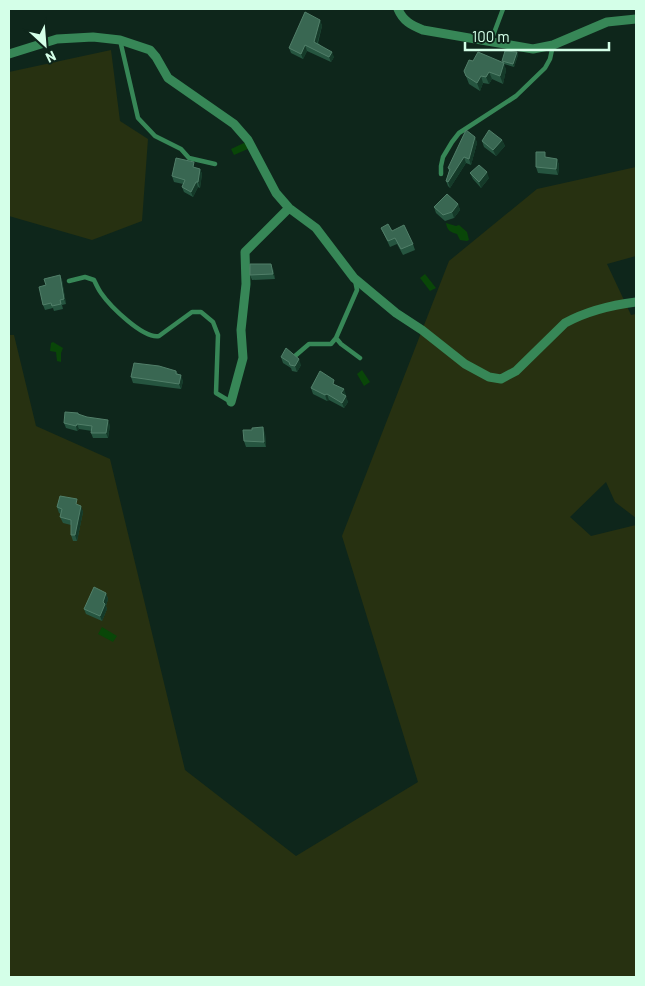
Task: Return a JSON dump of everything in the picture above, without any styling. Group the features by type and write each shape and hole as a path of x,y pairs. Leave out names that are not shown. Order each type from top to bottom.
{"street":[{"path":"398,9 401,16 409,24 422,30 533,49 553,45 607,22 636,19"},
{"path":"9,54 57,40 93,37 120,40 150,50 168,78 234,124 248,140 276,193 289,208 316,228 354,278 396,313 422,330 465,364 489,377 500,379 516,371 565,323 574,318 613,305 636,302"},
{"path":"231,402 243,358 241,330 246,284 245,252 289,208"}],"lane":[{"path":"491,41 503,9"},
{"path":"120,40 138,118 156,136 181,149 189,158 215,164"},
{"path":"442,174 443,158 456,137 467,127 497,110 516,96 545,68 553,45"},
{"path":"69,281 85,277 94,280 102,294 122,316 153,337 158,336 192,312 201,312 213,322 218,335 216,393 231,402"},
{"path":"295,356 308,344 331,344 336,338 357,290 354,278"},
{"path":"336,338 360,358"}],"shaded area":[{"path":"111,50 120,121 148,139 142,221 92,240 9,216 9,72"},
{"path":"246,142 250,148 234,155 231,149"},
{"path":"636,167 636,256 607,264 631,315 636,314 636,518 615,502 606,482 570,517 591,536 636,525 636,977 9,977 9,335 14,335 36,426 110,459 185,770 296,856 418,782 342,536 449,261 537,189"},
{"path":"446,223 459,225 467,232 469,240 460,240 457,234 448,229"},
{"path":"425,274 436,288 430,291 420,278"},
{"path":"53,342 63,348 61,362 57,361 56,352 50,351 51,343"},
{"path":"362,370 370,382 364,386 357,374"},
{"path":"102,627 117,636 113,642 98,634"}],"building":[{"path":"305,12 320,20 314,42 332,52 329,57 305,45 301,54 289,48"},
{"path":"505,51 517,52 513,64 502,61"},
{"path":"478,52 504,63 500,76 489,72 486,77 481,76 477,83 466,76 464,71 469,60 473,61"},
{"path":"466,130 475,137 469,159 464,157 448,182 446,181 450,169 448,168"},
{"path":"489,130 502,140 493,150 482,141"},
{"path":"536,152 545,152 545,157 557,159 556,169 536,167"},
{"path":"176,158 194,162 193,167 200,169 198,182 196,182 191,192 182,187 185,180 172,176"},
{"path":"479,165 487,172 479,182 470,173"},
{"path":"447,194 458,204 452,212 443,215 434,207"},
{"path":"388,224 392,231 404,225 413,244 401,249 395,238 388,241 381,228"},
{"path":"250,264 271,264 273,274 250,275"},
{"path":"60,275 64,299 60,300 61,304 52,306 51,303 43,305 39,287 46,285 44,279"},
{"path":"286,348 299,359 295,366 290,365 289,362 281,357"},
{"path":"134,363 159,366 176,371 176,374 181,375 179,384 131,377"},
{"path":"320,371 334,380 333,384 344,389 341,393 346,396 342,403 327,394 325,395 311,388"},
{"path":"65,412 108,420 106,433 91,433 92,426 77,424 76,426 64,423"},
{"path":"263,427 264,442 244,441 243,430"},
{"path":"60,496 77,499 76,504 81,506 75,535 71,535 71,520 60,517 62,509 57,507"},
{"path":"94,587 106,593 103,602 105,604 100,616 84,609"}]}
